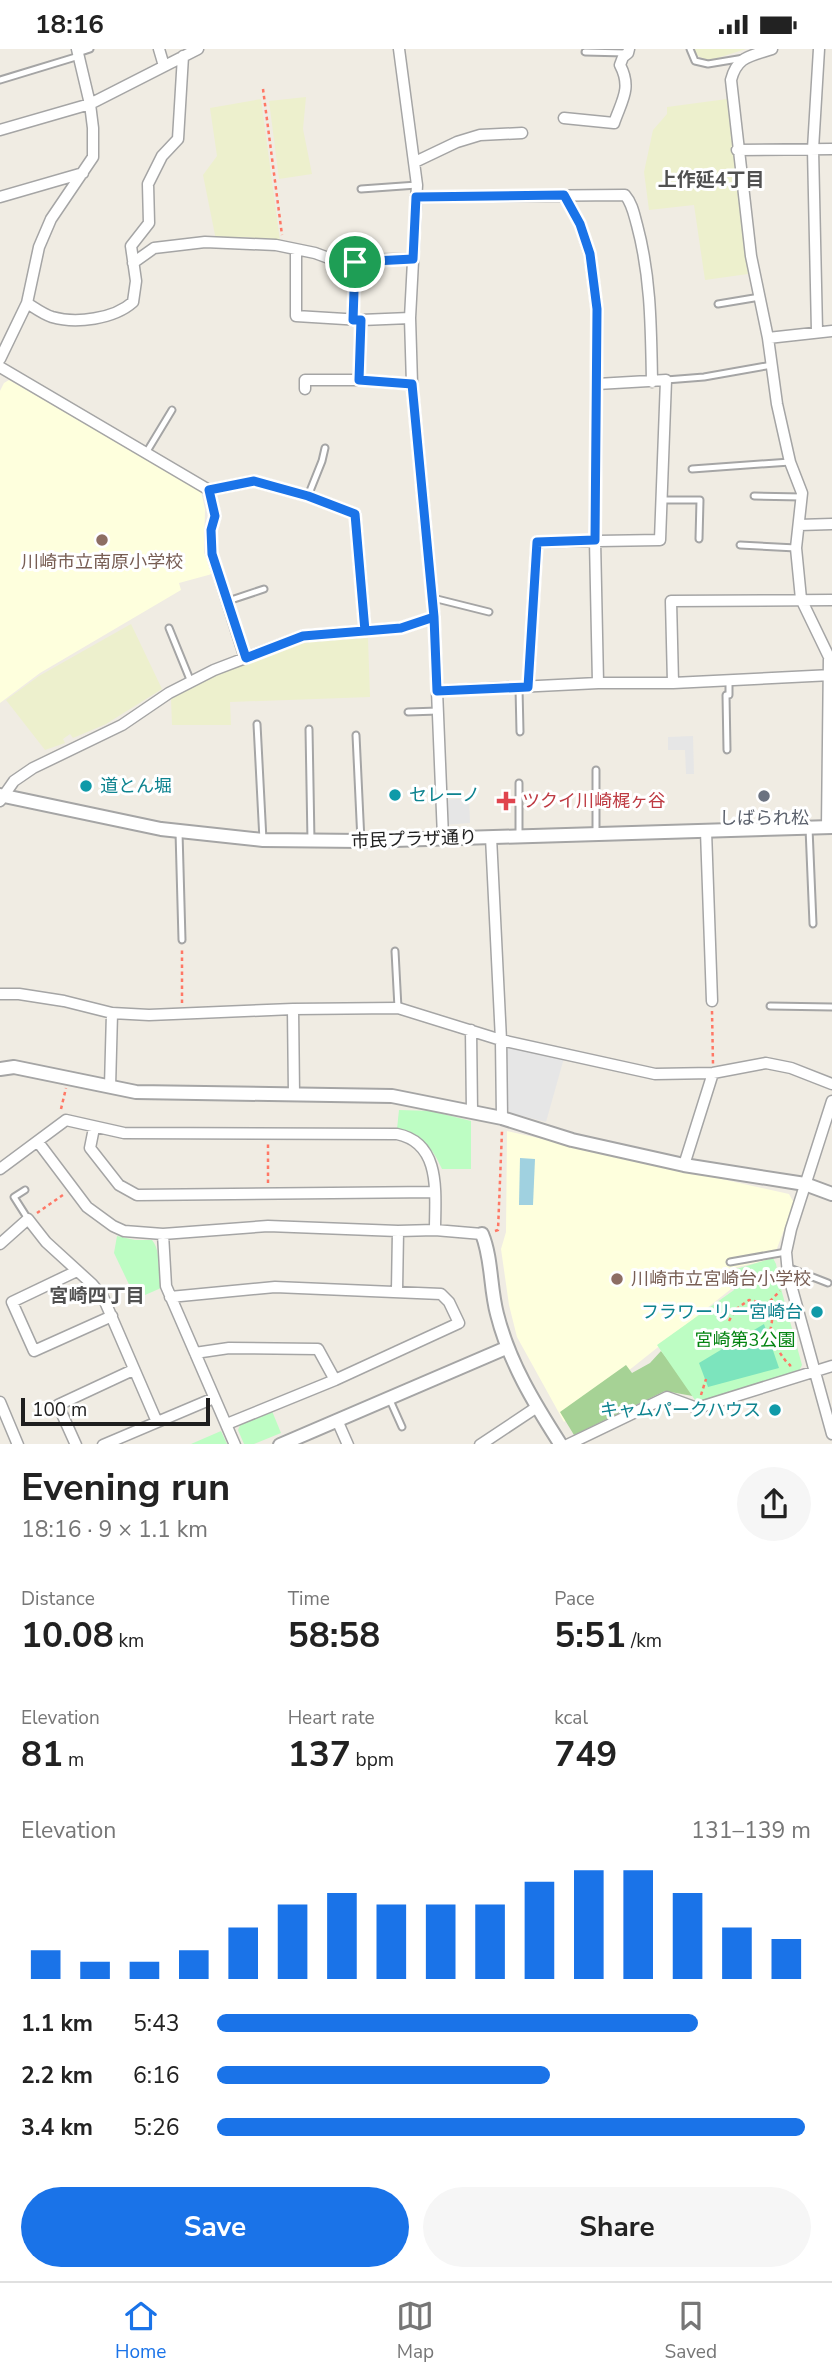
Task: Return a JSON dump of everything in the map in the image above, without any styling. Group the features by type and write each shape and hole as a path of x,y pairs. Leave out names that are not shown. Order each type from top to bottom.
{"street":[{"path":"159,49 164,66"},
{"path":"0,130 90,104 198,49"},
{"path":"399,49 417,185 410,318 412,384 433,598 443,837"},
{"path":"772,49 746,58 734,66 731,79 737,151 751,256 768,338 776,404 790,462 802,497 796,548 801,599 830,657 829,827"},
{"path":"817,331 813,149 819,49"},
{"path":"564,118 614,123 627,79 620,65 622,57 629,51"},
{"path":"0,359 27,303 39,247 51,219 93,157 90,104 78,52"},
{"path":"27,303 50,316 82,319 118,313 132,302 136,281 131,246 149,223 148,184 162,156 178,139 183,56"},
{"path":"415,162 457,142 480,135 522,133"},
{"path":"737,151 832,149"},
{"path":"0,197 83,173"},
{"path":"564,195 580,224 590,254 597,309 595,540 598,683"},
{"path":"416,197 625,195 629,200 649,279 652,381"},
{"path":"133,263 155,249 205,242 244,242 292,248 334,260 355,262 413,259"},
{"path":"292,248 296,316 357,320 410,318"},
{"path":"355,262 359,380"},
{"path":"768,338 832,331"},
{"path":"0,367 209,490 254,481 308,496 355,514 365,631"},
{"path":"305,389 305,380 412,384"},
{"path":"523,687 537,542 660,540 666,380 597,384"},
{"path":"209,490 215,516 211,530 212,554 246,658"},
{"path":"799,525 832,524"},
{"path":"673,683 671,601 832,600"},
{"path":"1,798 14,781 33,768 122,725 169,693 214,670 303,636 401,628 434,617"},
{"path":"437,691 830,675"},
{"name":"市民プラザ通り","path":"1,798 179,832 311,842 829,827"},
{"path":"706,831 712,1001"},
{"path":"491,837 502,1118"},
{"path":"0,994 19,993 113,1013 182,1015 293,1009 398,1009 501,1039 655,1075 713,1073 766,1063 791,1068 832,1084"},
{"path":"293,1009 294,1094"},
{"path":"110,1087 113,1013"},
{"path":"471,1030 472,1112"},
{"path":"0,1069 15,1067 136,1091 392,1096 502,1118 572,1140 684,1165 805,1184 832,1194"},
{"path":"684,1165 713,1073"},
{"path":"832,1101 786,1252 790,1281 832,1434"},
{"path":"0,1169 66,1120 124,1133 397,1134 416,1141 433,1166 436,1178 435,1230"},
{"path":"94,1128 90,1148 119,1185 137,1195 435,1192"},
{"path":"38,1142 87,1207 124,1231 163,1234 268,1226 435,1230 482,1234 496,1311 506,1347 537,1407 561,1444"},
{"path":"0,1244 29,1219 46,1242 103,1297 157,1422"},
{"path":"397,1291 398,1231"},
{"path":"163,1234 165,1277 170,1297 235,1444"},
{"path":"77,1271 12,1302 34,1351 112,1316"},
{"path":"170,1297 275,1287 440,1294 449,1302 459,1323 335,1380 227,1425"},
{"path":"280,1444 506,1347"},
{"path":"195,1353 229,1348 318,1349 335,1380"},
{"path":"568,1444 667,1397 697,1408 832,1366"},
{"path":"76,1444 58,1405 133,1370"},
{"path":"103,1444 214,1398"},
{"path":"0,1402 18,1444"},
{"path":"480,1444 537,1407"},
{"path":"337,1420 348,1444"}],"lane":[{"path":"0,80 90,49"},
{"path":"690,49 695,61 708,64 746,58"},
{"path":"585,52 629,51"},
{"path":"361,189 417,185"},
{"path":"718,304 760,297"},
{"path":"666,380 704,377 772,365"},
{"path":"146,453 172,410"},
{"path":"308,496 325,448"},
{"path":"692,469 790,462"},
{"path":"754,496 802,497"},
{"path":"661,500 700,500 699,539"},
{"path":"740,545 796,548"},
{"path":"228,601 264,589"},
{"path":"433,598 489,612"},
{"path":"169,628 191,682"},
{"path":"727,750 726,695 729,695 729,680"},
{"path":"520,732 523,687"},
{"path":"408,712 438,711"},
{"path":"257,724 263,840"},
{"path":"309,729 311,842"},
{"path":"356,735 360,841"},
{"path":"596,769 596,835"},
{"path":"519,783 519,836"},
{"path":"809,828 813,924"},
{"path":"179,832 182,940"},
{"path":"395,951 398,1009"},
{"path":"770,1006 832,1007"},
{"path":"25,1190 14,1196 29,1219"},
{"path":"730,1262 786,1252"},
{"path":"787,1267 828,1283"},
{"path":"389,1398 402,1427"}],"path":[{"path":"264,89 282,237 292,248"},
{"path":"182,940 182,1015"},
{"path":"712,1001 713,1073"},
{"path":"57,1128 68,1078"},
{"path":"482,1234 498,1230 502,1118"},
{"path":"268,1134 268,1192"},
{"path":"29,1219 73,1189"},
{"path":"765,1306 790,1281"},
{"path":"729,1321 735,1310 749,1300 758,1301 765,1306 771,1312 773,1322 770,1329 785,1361 790,1365 794,1379"}],"shaded area":[{"path":"693,49 746,49 708,61 696,55"},
{"path":"306,97 303,129 312,174 279,179 269,101"},
{"path":"261,99 280,241 245,237 216,240 203,175 217,156 210,108"},
{"path":"727,99 748,274 705,280 694,205 649,210 644,172 653,130 667,114 667,107"},
{"name":"川崎市立南原小学校","path":"9,380 201,491 205,509 204,552 212,574 179,583 181,590 40,673 0,703 0,391"},
{"path":"131,624 162,689 106,724 73,738 70,734 63,739 65,743 45,750 6,700 39,676"},
{"path":"368,638 370,697 230,702 231,725 172,725 171,699 226,668 305,641"},
{"path":"693,736 694,774 686,774 685,750 668,750 668,737"},
{"path":"469,798 470,823 445,825 444,800"},
{"path":"508,1045 564,1058 546,1122 510,1113 506,1104 504,1048"},
{"name":"川崎市立宮崎台小学校","path":"507,1131 789,1194 794,1203 773,1259 728,1269 731,1289 564,1422 517,1337 509,1305 501,1249 506,1232"}],"green space":[{"path":"399,1110 431,1111 471,1121 471,1169 442,1169 425,1143 412,1134 397,1129"},
{"path":"117,1236 152,1240 157,1250 161,1288 136,1299 114,1253"},
{"name":"宮崎第3公園","path":"773,1258 802,1365 797,1375 702,1402 695,1400 657,1345 734,1290 733,1270"},
{"path":"764,1324 779,1368 708,1387 699,1363"},
{"path":"661,1351 698,1397 665,1391 574,1435 560,1412 626,1365 632,1373 650,1363"},
{"path":"272,1411 281,1433 254,1444 244,1444 238,1430 240,1425"},
{"path":"221,1431 227,1444 191,1444"}],"water":[{"path":"520,1158 535,1159 533,1205 519,1205"}],"place":[{"name":"川崎市立南原小学校","path":"102,540"},
{"name":"道とん堀","path":"86,786"},
{"name":"セレーノ","path":"395,795"},
{"name":"しばられ松","path":"764,796"},
{"name":"ツクイ川崎梶ヶ谷","path":"506,801"},
{"name":"川崎市立宮崎台小学校","path":"617,1279"},
{"name":"フラワーリー宮崎台","path":"817,1312"},
{"name":"キャムパークハウス","path":"775,1410"}],"district":[{"name":"上作延4丁目","path":"711,180"},
{"name":"宮崎四丁目","path":"97,1296"}],"route":[{"path":"355,262 353,320 361,320 359,380 412,384 434,617 401,628 365,631 303,636 246,658 212,554 211,530 215,516 209,490 254,481 308,496 355,514 365,631 401,628 434,617 437,691 528,687 537,542 595,540 597,309 590,254 580,224 564,195 416,197 413,259 355,262"}]}
